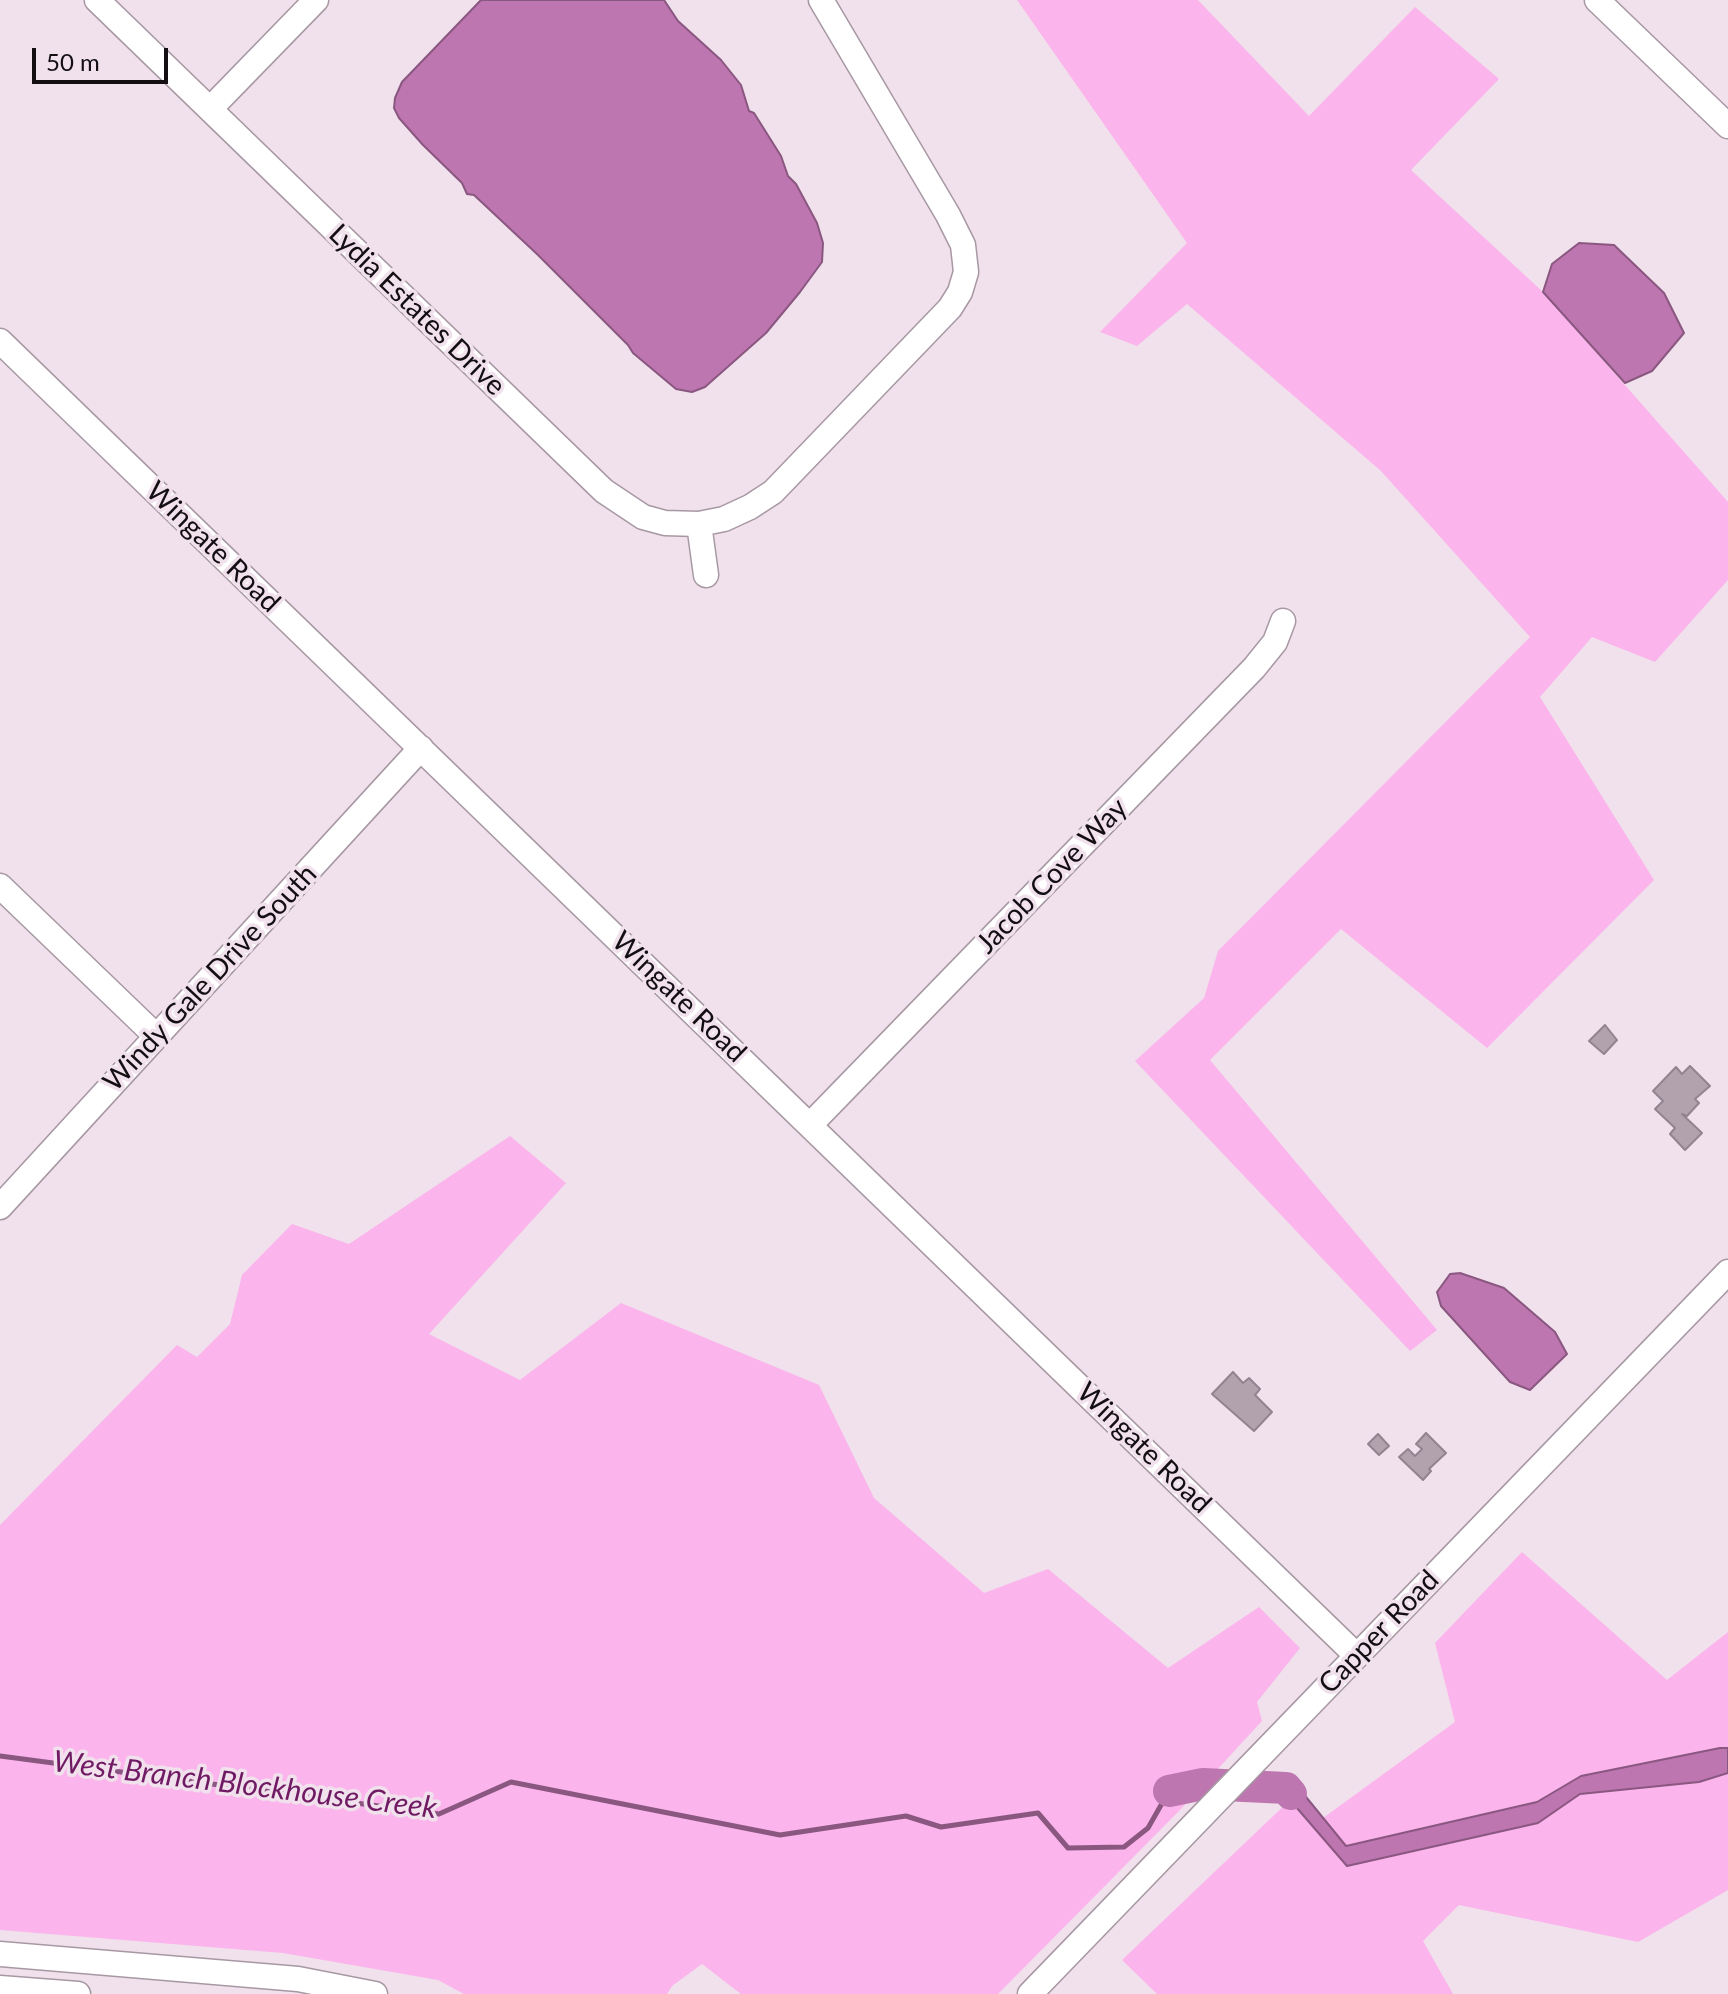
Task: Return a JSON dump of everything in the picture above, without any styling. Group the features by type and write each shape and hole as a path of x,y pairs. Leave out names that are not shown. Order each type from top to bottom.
{"street":[{"name":"Lydia Estates Drive","path":"97,0 604,491 643,517 665,523 699,524 724,519 773,492 950,308 960,292 966,272 963,245 948,215 821,0"},
{"path":"210,109 316,0"},
{"path":"1597,0 1728,126"},
{"name":"Wingate Road","path":"0,341 1356,1655"},
{"path":"699,524 706,575"},
{"name":"Jacob Cove Way","path":"810,1125 1254,668 1275,642 1283,621"},
{"name":"Windy Gale Drive South","path":"0,1207 421,748"},
{"path":"0,886 156,1036"},
{"name":"Capper Road","path":"1030,1994 1728,1272"},
{"path":"0,1954 298,1979 375,1994"},
{"path":"52,1992 53,1958"},
{"path":"0,1988 78,1994"}],"shaded area":[{"path":"481,0 664,0 678,21 721,60 741,85 749,111 754,113 781,156 788,176 796,184 817,223 823,243 822,262 766,333 705,387 692,392 676,389 633,353 538,255 474,195 467,194 462,183 399,118 394,108 402,82"},
{"path":"1017,0 1198,0 1309,116 1415,7 1499,79 1411,170 1543,292 1728,502 1728,580 1655,662 1592,637 1540,697 1654,880 1487,1048 1341,929 1210,1060 1437,1330 1410,1351 1135,1061 1204,998 1218,951 1530,637 1381,471 1187,304 1137,346 1100,332 1187,243"},
{"path":"1579,243 1614,245 1664,293 1684,333 1652,371 1625,383 1543,292 1552,264"},
{"path":"510,1136 566,1183 429,1334 520,1380 621,1303 819,1385 874,1498 984,1593 1048,1569 1168,1668 1259,1607 1300,1648 1257,1702 1262,1721 1179,1811 998,1994 741,1994 702,1964 672,1986 667,1994 464,1994 438,1980 283,1953 0,1930 0,1525 177,1345 197,1357 230,1324 242,1275 292,1224 349,1244"},
{"path":"1460,1273 1504,1288 1555,1332 1567,1354 1530,1390 1510,1382 1441,1306 1437,1292 1450,1274"},
{"path":"1522,1552 1667,1680 1728,1632 1728,1748 1581,1776 1537,1802 1346,1846 1323,1818 1455,1722 1435,1643"},
{"path":"1728,1748 1728,1773 1699,1782 1580,1794 1538,1823 1347,1866 1290,1800 1250,1789 1264,1775 1293,1781 1346,1846 1537,1802 1581,1776"},
{"path":"1728,1773 1728,1890 1638,1942 1459,1905 1423,1941 1453,1994 1157,1994 1122,1960 1290,1800 1348,1866 1538,1823 1579,1794 1699,1782"}],"building":[{"path":"1605,1025 1617,1040 1604,1054 1589,1041"},
{"path":"1690,1066 1710,1086 1695,1099 1699,1103 1687,1116 1682,1114 1702,1133 1685,1150 1670,1134 1675,1128 1655,1109 1663,1101 1653,1091 1676,1067 1682,1074"},
{"path":"1233,1372 1243,1383 1249,1378 1260,1389 1255,1395 1272,1412 1254,1431 1212,1394"},
{"path":"1426,1433 1446,1453 1429,1469 1431,1471 1423,1480 1399,1457 1408,1449 1415,1456 1422,1449 1416,1444"},
{"path":"1378,1434 1389,1446 1379,1455 1368,1444"}],"waterway":[{"name":"West Branch Blockhouse Creek","path":"0,1756 439,1814 511,1782 780,1835 906,1816 941,1827 1038,1813 1068,1848 1124,1847 1148,1828 1169,1791"},
{"name":"West Branch Blockhouse Creek","path":"1169,1791 1203,1784 1286,1788 1291,1794"}]}
